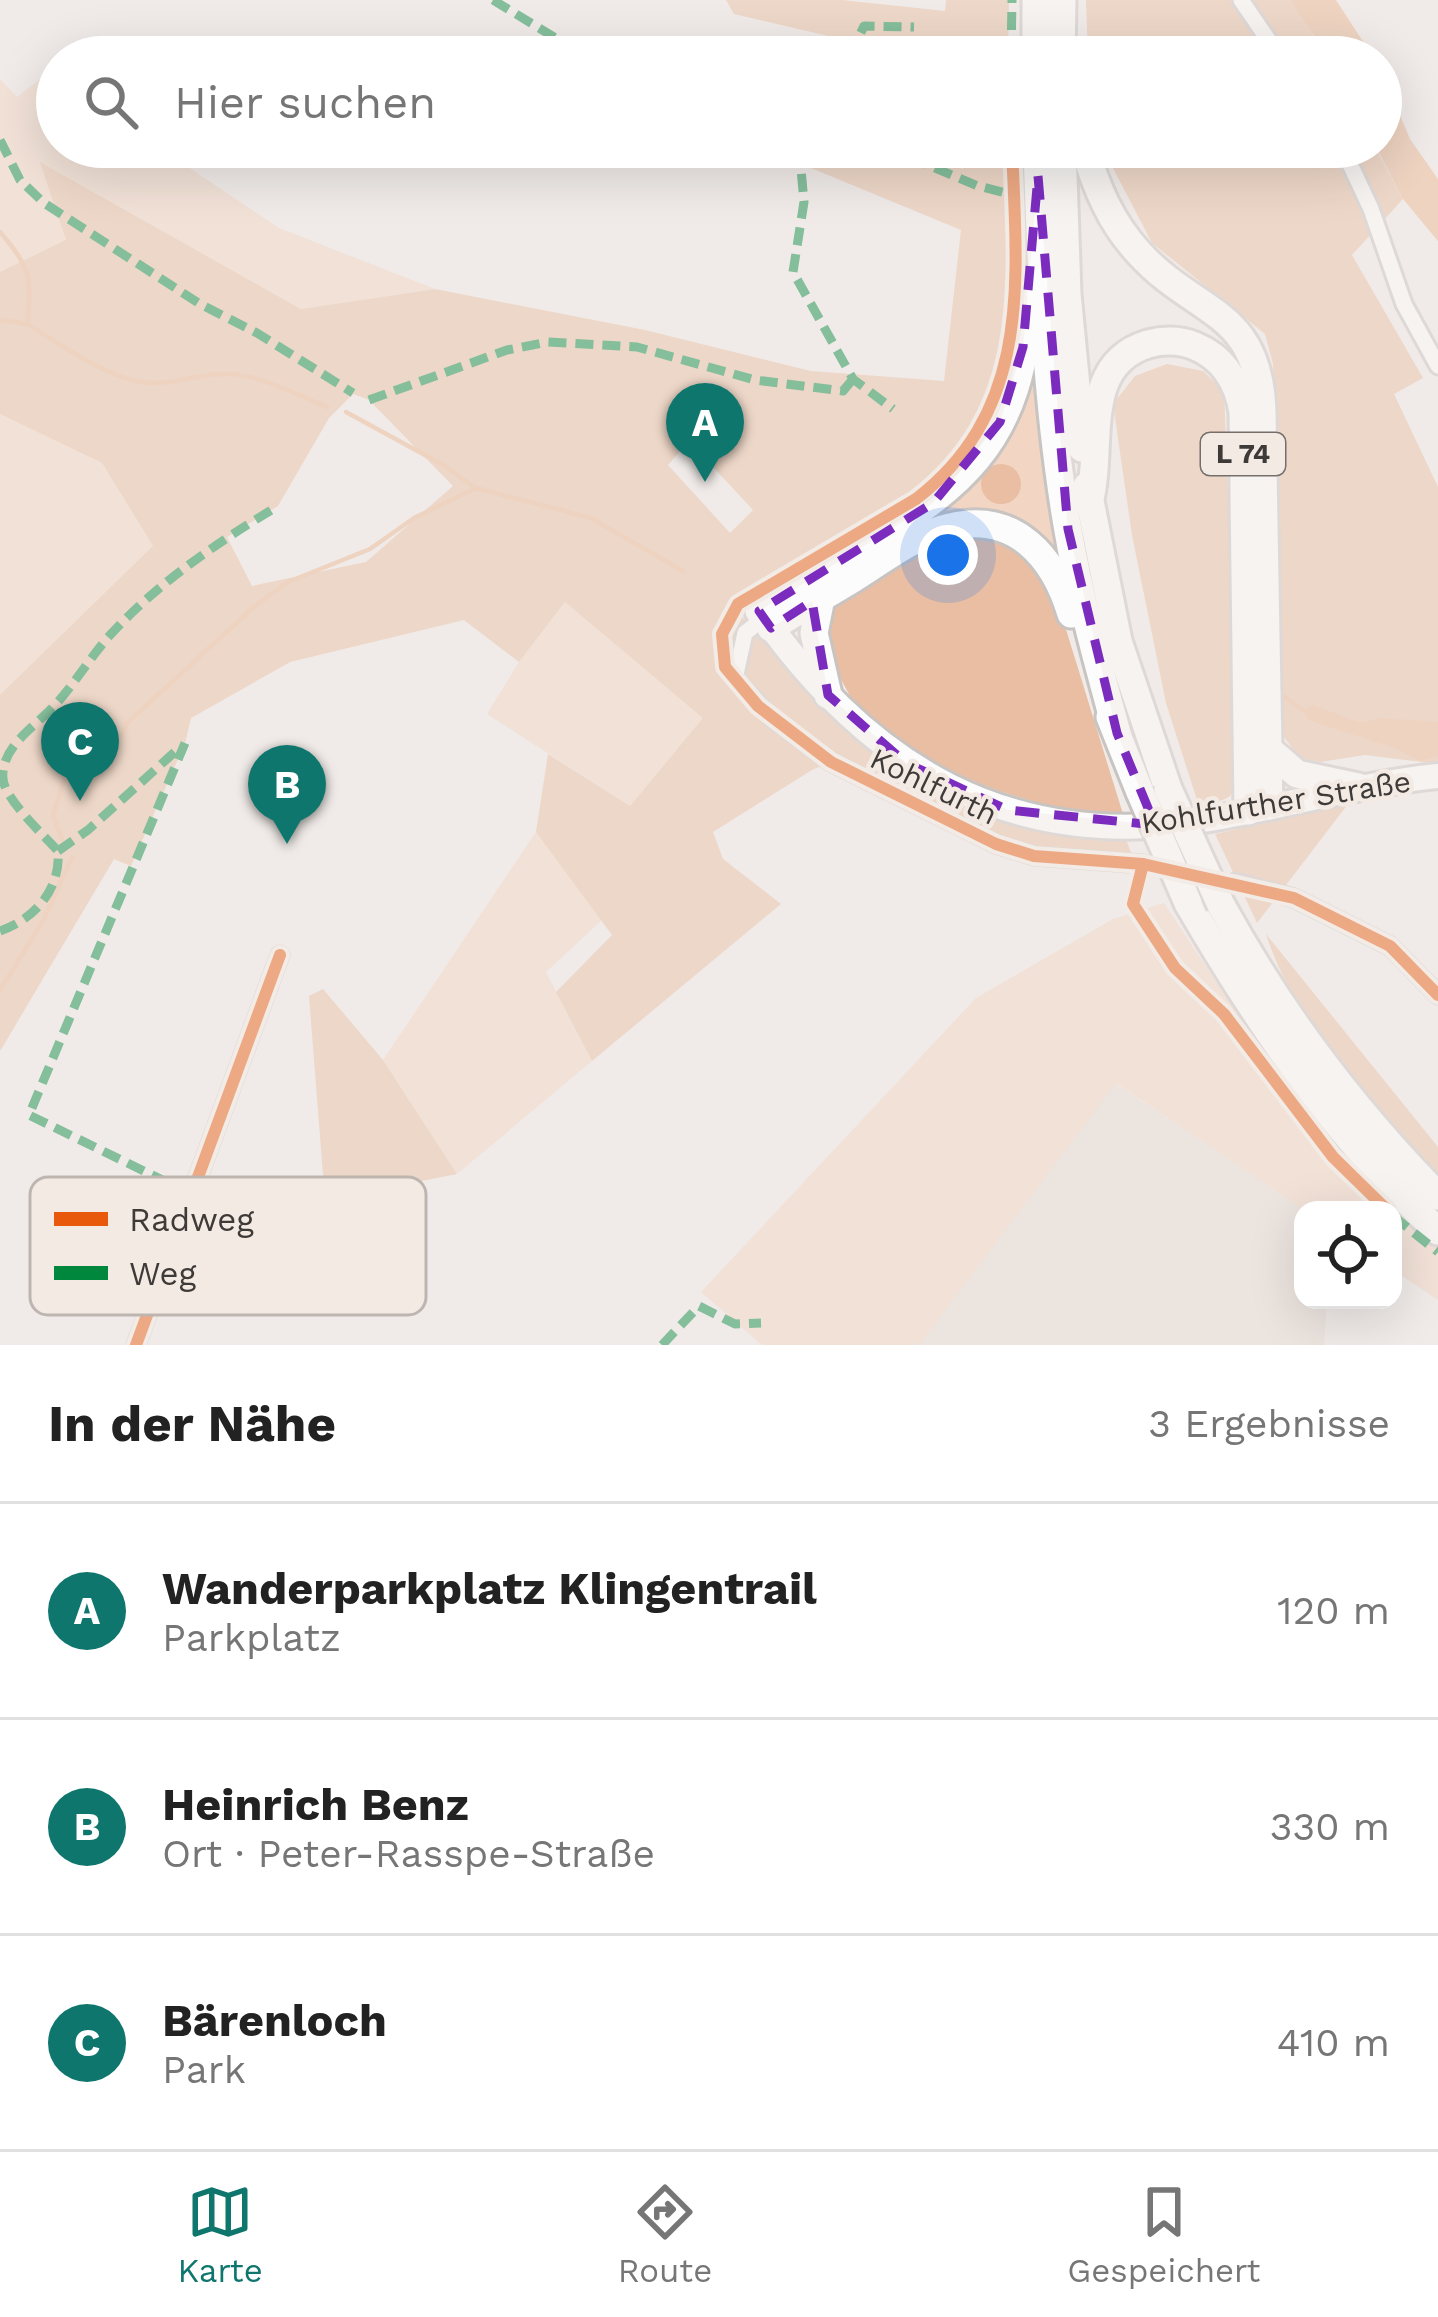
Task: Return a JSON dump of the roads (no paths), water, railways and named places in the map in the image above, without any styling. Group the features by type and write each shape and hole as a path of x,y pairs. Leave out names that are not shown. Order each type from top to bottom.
{"highway":[{"path":"1036,0 1048,36"},
{"path":"1058,36 1062,0"},
{"name":"L 74","path":"765,619 933,503 973,465 989,441 1009,400 1023,346 1036,168"},
{"name":"L 74","path":"1037,168 1042,295 1059,470 1084,608 1117,733"},
{"name":"L 74","path":"1063,168 1067,294 1089,502 1154,790 1188,903 1290,1063 1358,1148 1438,1231"},
{"name":"L 74","path":"1091,168 1124,235 1158,272 1228,322 1247,343 1258,369 1268,749 1258,808"},
{"name":"L 74","path":"1089,502 1097,410 1115,366 1141,346 1176,341 1197,347 1223,366 1237,386 1243,412 1258,808"},
{"name":"L 74","path":"765,619 821,598 902,548 950,526 984,525 1017,535 1053,567 1117,733 1228,894 1308,1046 1375,1129 1438,1196"},
{"path":"821,598 815,646 828,694"},
{"path":"1268,749 1297,774 1358,787"}],"main road":[{"name":"Kohlfurther Straße","path":"765,619 828,694 906,764 947,787 1008,810 1118,826 1168,825 1438,776"}],"street":[{"path":"1241,0 1266,36"},
{"path":"1352,168 1404,304 1438,366"},
{"name":"Kohlfurth","path":"765,619 746,633 735,680 772,718 831,762 996,844 1034,856 1143,864"},
{"path":"1228,894 1294,898 1390,946 1438,995"},
{"path":"198,1177 280,955"},
{"path":"136,1345 147,1315"}],"waterway":[{"path":"0,232 27,274 27,324 93,364 149,383 240,375 327,407"},
{"path":"0,320 27,324"},
{"path":"346,412 445,466 475,488"},
{"path":"62,839 53,816 67,769 111,750 127,723 255,606 288,582 370,549 414,518 476,488 591,518 683,571"},
{"path":"1282,695 1306,712"},
{"path":"0,990 43,921 72,857"}],"tunnel":[{"path":"1143,864 1235,882"}],"place":[{"name":"Wanderparkplatz Klingentrail","path":"705,482"},
{"name":"Bärenloch","path":"80,801"},
{"name":"Heinrich Benz","path":"287,844"}]}
